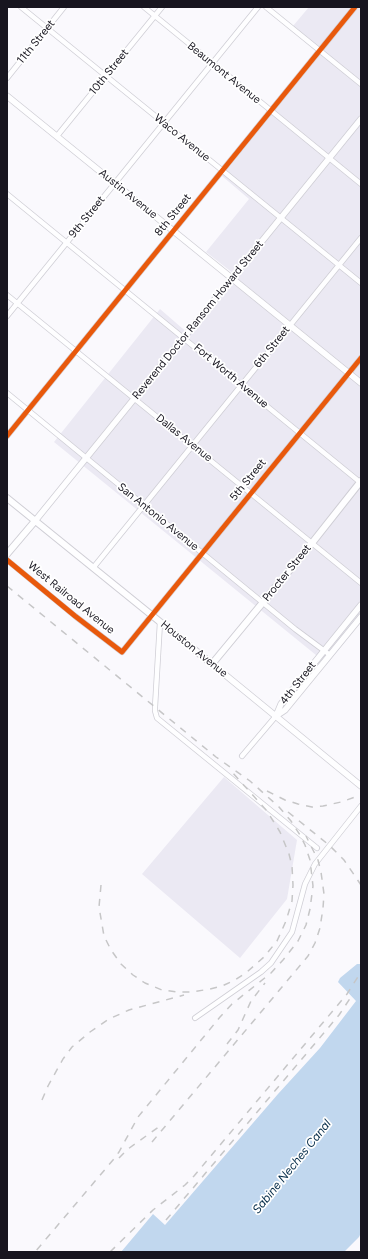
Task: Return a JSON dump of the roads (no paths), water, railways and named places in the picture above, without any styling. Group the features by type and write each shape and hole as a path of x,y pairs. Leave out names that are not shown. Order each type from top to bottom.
{"main road":[{"name":"Procter Street","path":"212,664 361,482"},
{"name":"Houston Avenue","path":"7,498 212,664"},
{"path":"7,554 35,521"}],"street":[{"name":"Waco Avenue","path":"21,7 361,283"},
{"name":"11th Street","path":"7,78 64,7"},
{"name":"Beaumont Avenue","path":"144,7 361,184"},
{"name":"10th Street","path":"57,136 162,7"},
{"name":"9th Street","path":"7,316 258,7"},
{"path":"266,7 361,84"},
{"name":"8th Street","path":"7,436 355,7"},
{"name":"Austin Avenue","path":"7,96 361,383"},
{"name":"Reverend Doctor Ransom Howard Street","path":"35,521 361,119"},
{"name":"Fort Worth Avenue","path":"7,195 361,482"},
{"name":"6th Street","path":"93,568 361,238"},
{"name":"Dallas Avenue","path":"7,295 361,583"},
{"name":"5th Street","path":"122,652 361,358"},
{"name":"San Antonio Avenue","path":"7,393 263,603 330,655"},
{"name":"West Railroad Avenue","path":"7,560 75,616 122,652"},
{"name":"4th Street","path":"276,716 281,704 361,605"},
{"name":"4th Street","path":"276,716 285,710 361,617"},
{"path":"160,622 155,707 155,712 158,718 317,848"},
{"name":"Houston Avenue","path":"212,664 361,786"},
{"path":"242,756 276,716"},
{"path":"195,1018 261,972 271,963 292,932 304,884 314,864 361,806"}],"water":[{"name":"Sabine Neches Canal","path":"357,964 361,964 361,1233 359,1237 344,1252 121,1252 153,1214 165,1225 278,1094 320,1048 356,1001 338,982 340,978"}],"railway":[{"path":"7,586 216,757 250,781 279,807 291,821 305,845 310,860 313,886 306,925 298,941 271,973 232,1004 220,1017 138,1117 113,1160 35,1252"},
{"path":"101,885 99,907 104,936 111,950 121,964 145,983 162,990 192,992 222,986 247,972 264,957 277,941 286,921 292,901 292,866 280,832 267,811 232,772"},
{"path":"267,791 285,800 312,807 341,802 358,796"},
{"path":"288,812 329,845 344,860 361,885"},
{"path":"152,1142 308,956 315,943 320,928 324,894 318,860 306,836"},
{"path":"110,1252 153,1210 194,1176 347,994 361,972"},
{"path":"227,1044 238,1030 251,1001 265,983"},
{"path":"166,1220 339,1015 353,994"},
{"path":"42,1100 63,1059 72,1047 90,1032 109,1019 129,1010 184,995"},
{"path":"119,1158 128,1149 160,1126"}]}
